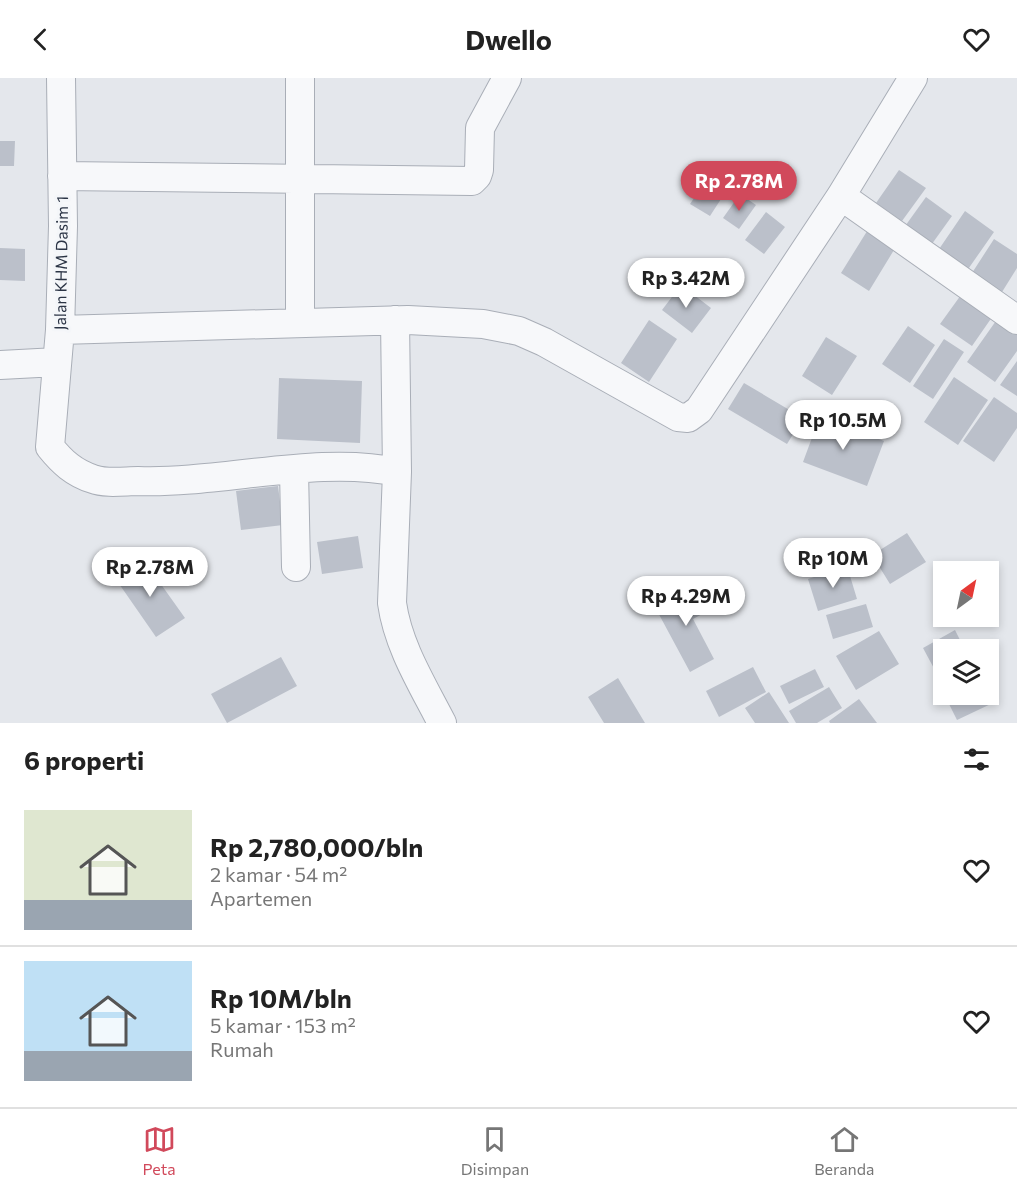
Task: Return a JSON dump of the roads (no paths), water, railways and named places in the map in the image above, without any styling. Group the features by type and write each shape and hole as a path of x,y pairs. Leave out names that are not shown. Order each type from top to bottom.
{"street":[{"name":"Jalan KHM Dasim 1","path":"62,78 60,330 50,447 65,466 94,480 165,482 294,470"},
{"path":"300,78 298,180 300,323"},
{"path":"62,176 471,181 477,176 479,170 480,128 507,78"},
{"path":"60,330 395,320 483,324 519,331 544,342 678,417 688,418 699,410 841,196 913,78"},
{"path":"841,196 1017,320"},
{"path":"395,320 397,472 392,603 395,624 404,650 442,723"},
{"path":"0,365 57,362"},
{"path":"296,567 294,470 359,467 397,472"}]}
